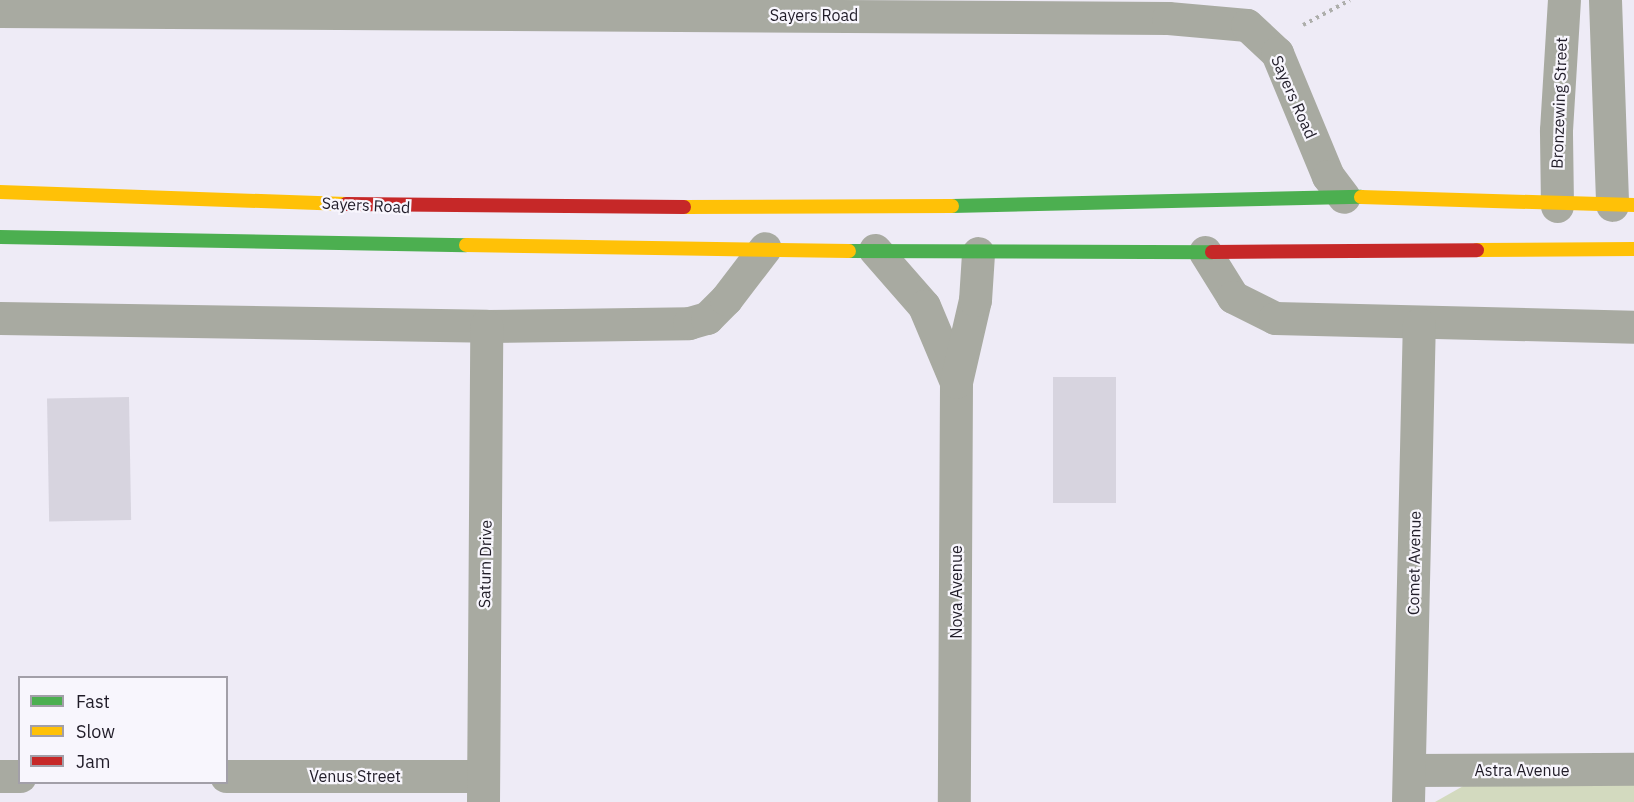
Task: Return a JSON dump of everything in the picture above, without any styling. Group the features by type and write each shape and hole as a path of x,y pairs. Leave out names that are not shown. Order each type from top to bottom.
{"main road":[{"name":"Sayers Road","path":"0,192 418,207 978,212 1344,197 1558,229 1634,249"},
{"name":"Sayers Road","path":"0,237 875,250 978,247 1205,252 1558,229 1619,208"}],"street":[{"name":"Bronzewing Street","path":"1558,229 1556,130 1564,0"},
{"path":"1605,0 1619,208"},
{"name":"Sayers Road","path":"0,11 1168,18 1247,25 1277,53 1328,176 1344,197"},
{"name":"Nova Avenue","path":"954,802 956,382 975,300 978,247"},
{"path":"0,318 486,326 689,323 707,318 726,299 765,248"},
{"name":"Nova Avenue","path":"875,250 924,306 956,382"},
{"path":"1205,252 1233,297 1275,318 1419,324 1634,327"},
{"name":"Comet Avenue","path":"1409,786 1419,324"},
{"name":"Saturn Drive","path":"483,789 486,326"},
{"name":"Astra Avenue","path":"1409,786 1634,769"},
{"path":"0,776 18,776"},
{"name":"Venus Street","path":"228,776 483,789"}],"path":[{"path":"1268,44 1350,0"}],"green space":[{"path":"1465,785 1634,785 1634,802 1435,802"}],"building":[{"path":"1053,377 1116,377 1116,503 1053,503"},
{"path":"129,397 131,520 49,521 47,398"}],"traffic: fast":[{"path":"952,206 1361,197"},
{"path":"0,237 466,245"},
{"path":"849,251 1212,252"}],"traffic: slow":[{"path":"0,192 346,204"},
{"path":"1361,197 1634,205"},
{"path":"684,207 952,206"},
{"path":"466,245 849,251"},
{"path":"1477,250 1634,249"}],"traffic: jam":[{"path":"346,204 684,207"},
{"path":"1212,252 1477,250"}]}
